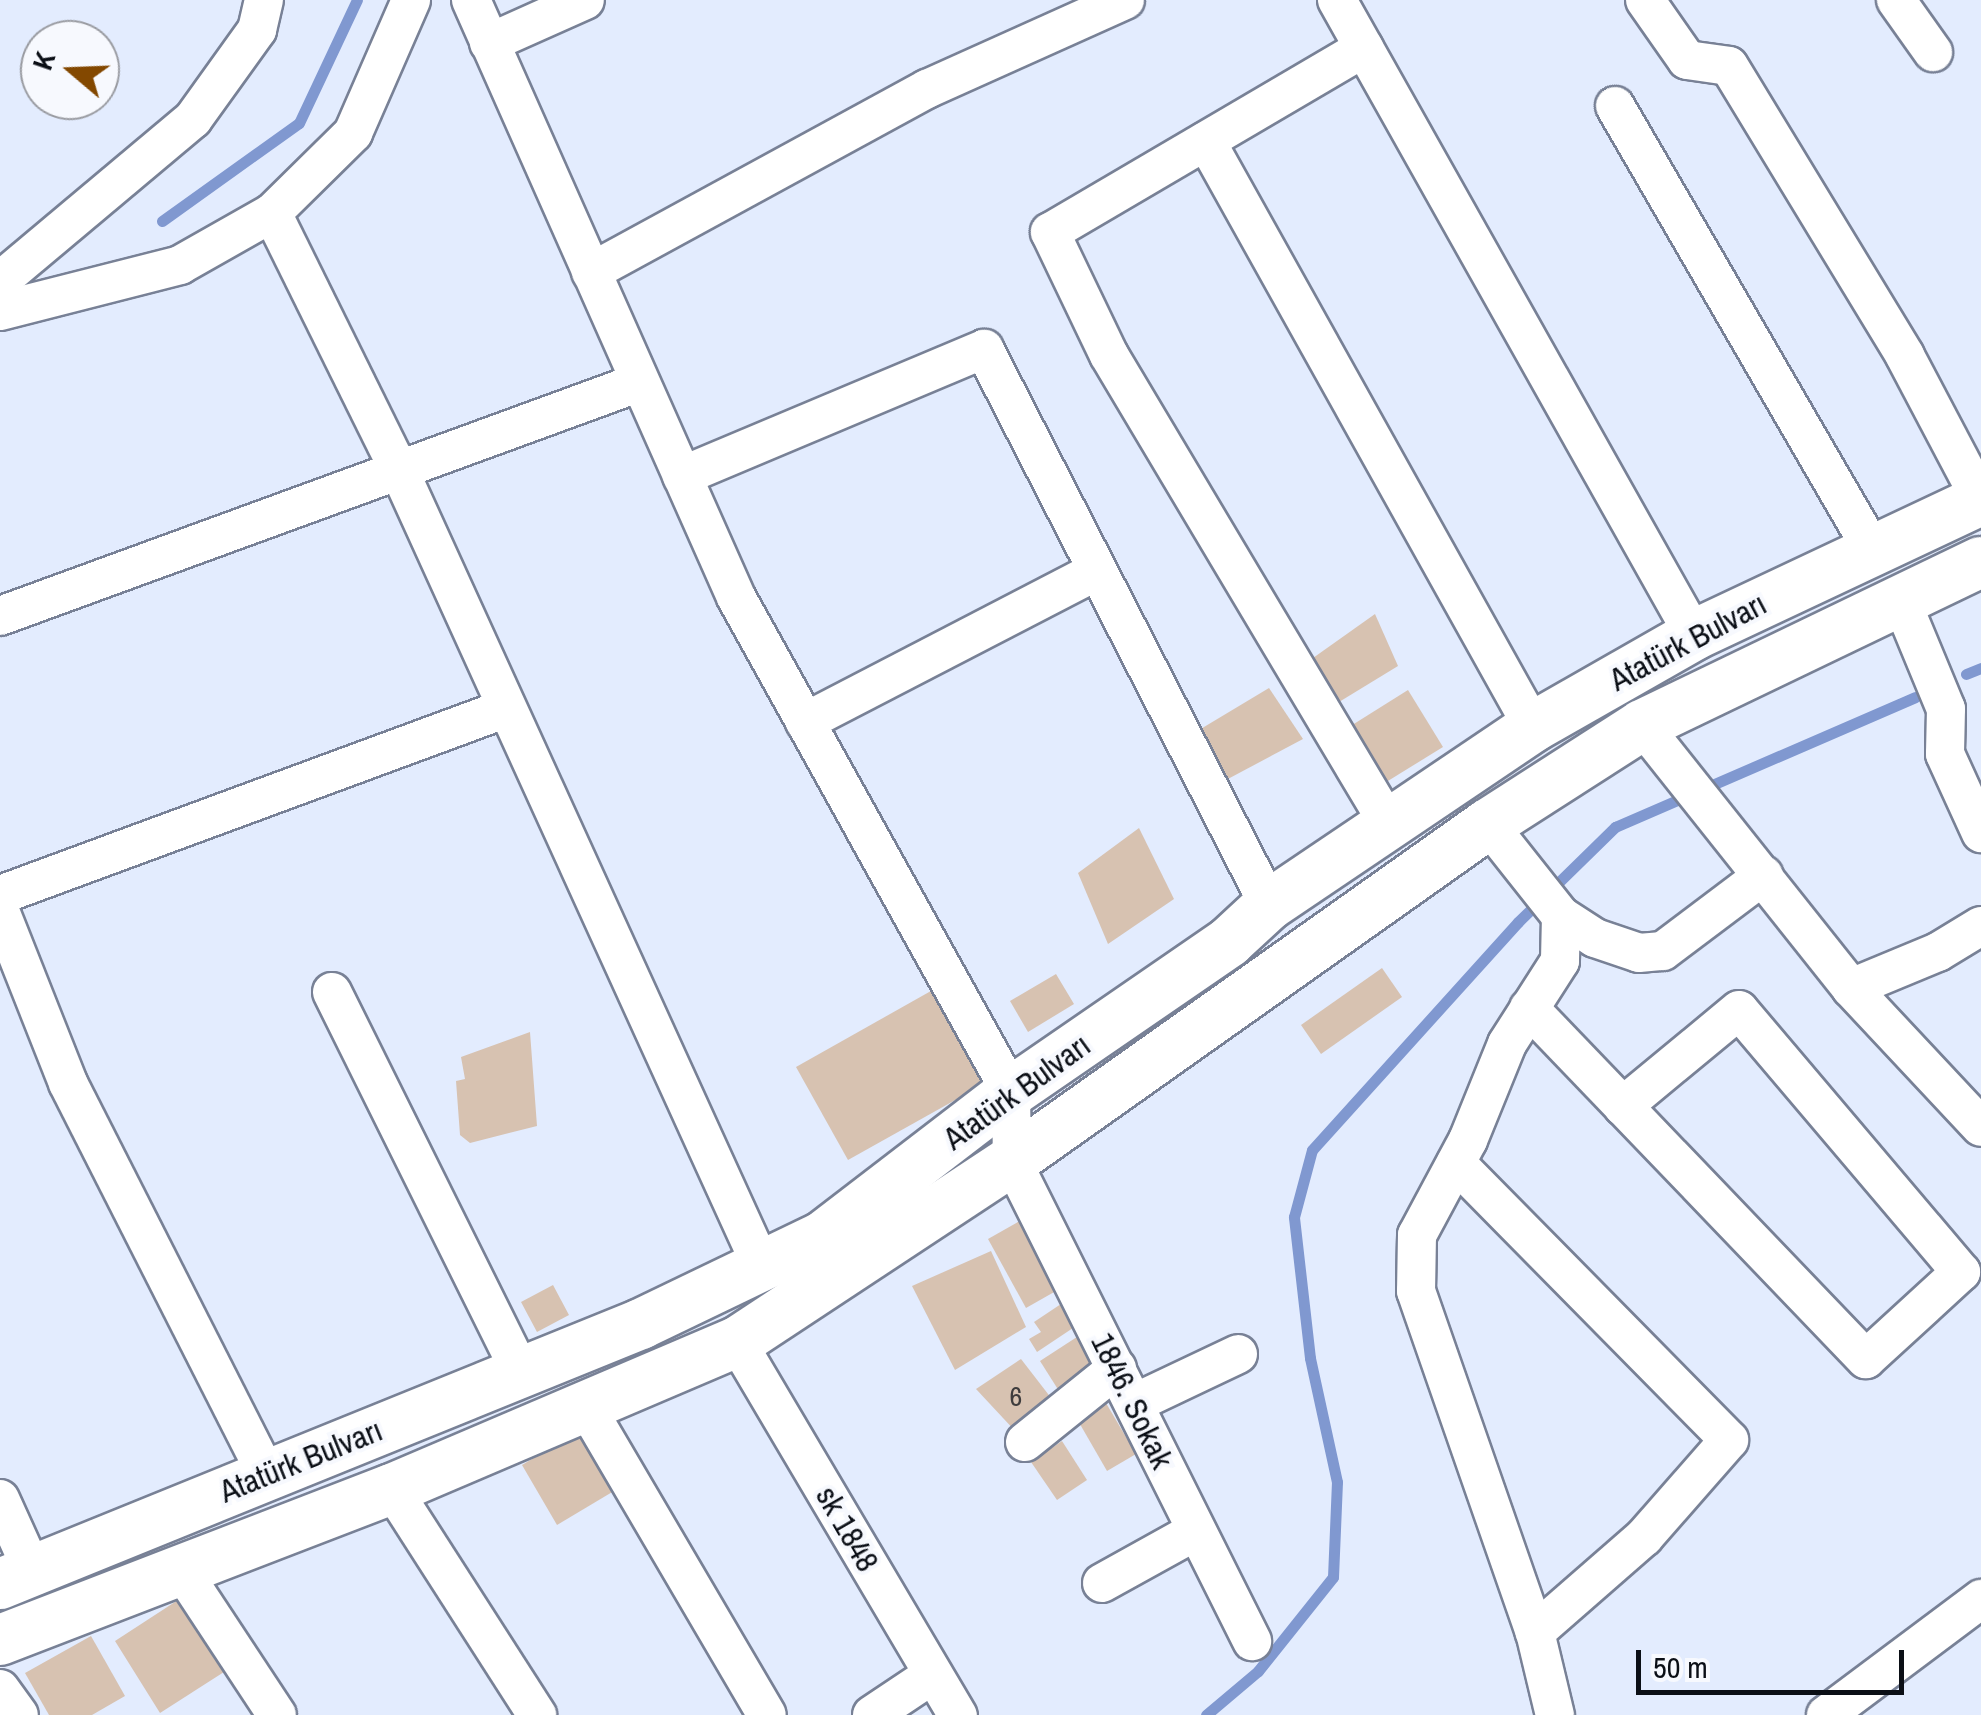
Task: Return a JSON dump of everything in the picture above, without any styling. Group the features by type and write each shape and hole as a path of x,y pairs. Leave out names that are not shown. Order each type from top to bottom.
{"main road":[{"name":"Atatürk Bulvarı","path":"16,1577 641,1324 822,1237 1011,1092 1229,942 1269,905 1337,864 1388,823 1533,728 1694,635 1981,500"},
{"name":"Atatürk Bulvarı","path":"0,1640 392,1489 737,1342 1012,1161 1488,824 1642,725 1981,562"}],"street":[{"path":"3,266 192,119 257,30 264,0"},
{"path":"0,311 180,265 272,214 354,133 412,0"},
{"path":"471,0 736,597 1011,1092 1012,1161"},
{"path":"489,43 586,0"},
{"path":"591,272 927,89 1125,0"},
{"path":"1337,0 1694,635"},
{"path":"1645,0 1687,60 1729,66 1905,356 1981,500"},
{"path":"1899,1 1933,52"},
{"path":"1364,48 1050,232 1109,355 1388,823"},
{"path":"1616,106 1872,549"},
{"path":"1206,141 1533,728"},
{"path":"272,214 399,470 761,1265"},
{"path":"682,476 984,349 1269,905"},
{"path":"0,616 640,382"},
{"path":"805,722 1096,571"},
{"path":"1900,598 1946,709 1945,754 1981,833"},
{"path":"0,895 507,708"},
{"path":"1642,725 1852,988 1981,1126"},
{"path":"1488,824 1550,902 1639,952 1663,951 1764,875"},
{"path":"1550,902 1560,961 1528,1008 1456,1163 1417,1235 1416,1292 1535,1632 1555,1715"},
{"path":"0,911 68,1083 267,1476"},
{"path":"1852,988 1938,952 1981,926"},
{"path":"332,992 520,1370"},
{"path":"1528,1008 1866,1359 1961,1272 1739,1010 1623,1106"},
{"name":"1846. Sokak","path":"1012,1161 1136,1403 1194,1532 1252,1641"},
{"path":"1456,1163 1729,1440 1644,1537 1535,1632"},
{"name":"sk 1848","path":"737,1342 958,1715"},
{"path":"1136,1403 1238,1354"},
{"path":"1025,1442 1117,1368"},
{"path":"585,1405 767,1715"},
{"path":"392,1489 537,1715"},
{"path":"0,1499 16,1577"},
{"path":"1102,1583 1194,1532"},
{"path":"180,1568 277,1715"},
{"path":"1848,1709 1981,1599"},
{"path":"872,1715 932,1675"},
{"path":"0,1689 19,1715"}],"building":[{"path":"1375,614 1398,666 1339,702 1313,658"},
{"path":"1269,688 1303,739 1226,780 1199,730"},
{"path":"1408,690 1443,747 1383,784 1349,727"},
{"path":"1139,828 1174,899 1108,944 1078,873"},
{"path":"1382,968 1402,997 1321,1054 1301,1025"},
{"path":"1056,974 1074,1004 1028,1032 1010,1001"},
{"path":"938,987 991,1080 848,1160 796,1067"},
{"path":"530,1032 537,1126 470,1143 460,1135 456,1081 465,1079 461,1057"},
{"path":"1025,1218 1063,1287 1026,1308 988,1239"},
{"path":"991,1251 1026,1327 955,1370 912,1286"},
{"path":"553,1285 569,1315 537,1332 521,1302"},
{"path":"1064,1302 1079,1324 1037,1352 1029,1339 1041,1332 1034,1322"},
{"path":"1080,1335 1099,1366 1059,1391 1040,1361"},
{"path":"1021,1359 1055,1403 1017,1433 976,1389"},
{"path":"1106,1403 1136,1454 1107,1471 1077,1419"},
{"path":"589,1425 624,1485 557,1525 522,1465"},
{"path":"1062,1441 1087,1480 1057,1500 1031,1462"},
{"path":"178,1600 224,1672 160,1713 115,1641"},
{"path":"91,1636 125,1696 92,1715 49,1715 25,1673"}],"waterway":[{"path":"162,221 299,123 357,0"},
{"path":"1966,674 1981,668"},
{"path":"1206,1715 1258,1671 1333,1577 1337,1482 1310,1358 1294,1217 1312,1150 1518,922 1615,827 1915,697"}]}
